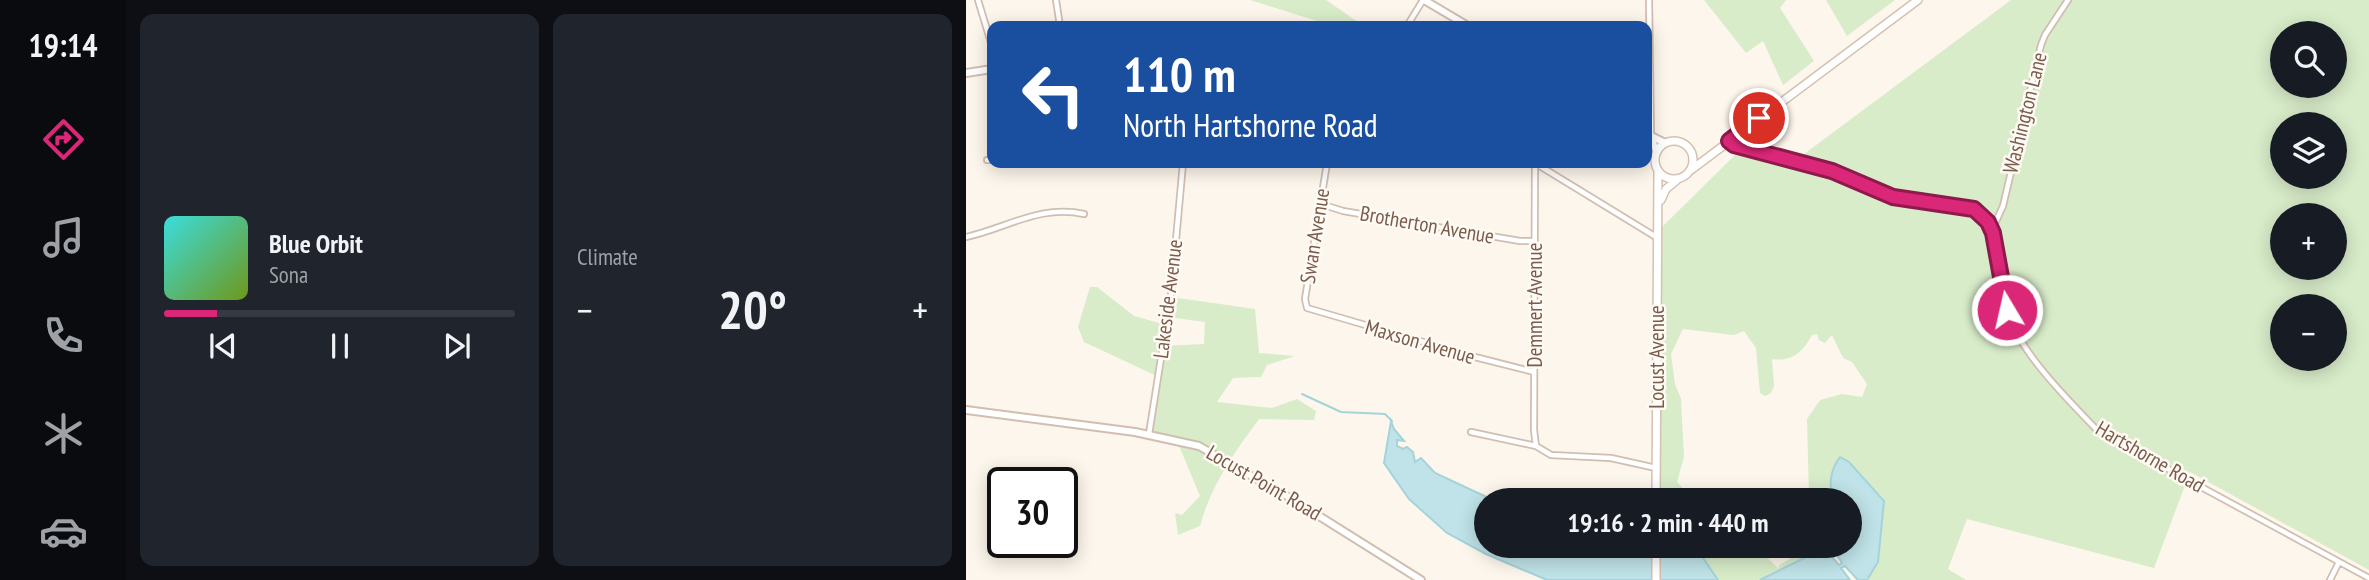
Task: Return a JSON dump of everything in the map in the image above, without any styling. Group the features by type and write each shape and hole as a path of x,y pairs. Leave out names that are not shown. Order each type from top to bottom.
{"main road":[{"path":"1691,170 1693,153 1681,142 1674,140 1665,143 1657,152 1655,161 1658,170 1668,178 1679,179 1918,0"},
{"path":"1693,153 1702,156 1729,141"},
{"name":"Locust Avenue","path":"1656,488 1658,170"},
{"name":"Locust Avenue","path":"1657,215 1666,189 1679,179"},
{"path":"1656,558 1656,580"}],"street":[{"path":"978,0 987,30"},
{"path":"1056,0 1059,21"},
{"path":"1650,0 1650,21"},
{"name":"Washington Lane","path":"1992,230 2003,206 2041,45 2045,34 2068,0"},
{"path":"1411,21 1427,1 1460,21"},
{"path":"966,73 987,70"},
{"path":"1652,138 1665,143"},
{"path":"1729,141 1734,145 1832,171 1893,197 1970,208 1981,214 1992,230"},
{"path":"1652,142 1657,152"},
{"name":"Lakeside Avenue","path":"1149,434 1171,295 1183,168"},
{"name":"Swan Avenue","path":"1307,308 1305,299 1326,168"},
{"name":"Demmert Avenue","path":"1535,168 1536,446"},
{"path":"1543,168 1657,238"},
{"name":"Brotherton Avenue","path":"1321,204 1343,211 1520,241 1534,241"},
{"path":"966,237 1048,211 1065,209 1084,214"},
{"name":"Hartshorne Road","path":"1992,230 2007,310 2015,331 2039,364 2098,431 2369,578"},
{"name":"Maxson Avenue","path":"1307,308 1461,354 1534,372"},
{"name":"Locust Point Road","path":"966,410 1149,434 1194,444 1292,499 1421,580"},
{"path":"1471,432 1536,446 1551,455 1611,458 1656,468"},
{"path":"2330,580 2339,562"}],"green space":[{"path":"1250,0 1326,0 1357,21 1317,21"},
{"path":"1704,0 1786,0 1780,8 1814,61 1783,85 1763,41 1746,53"},
{"path":"1826,0 1895,0 1847,36"},
{"path":"2011,0 2369,0 2369,570 2190,472 2154,568 1967,519 1948,569 1966,580 1867,580 1878,562 1884,500 1862,498 1862,488 1809,488 1807,419 1820,400 1842,394 1862,397 1867,384 1852,362 1843,358 1832,335 1825,343 1819,340 1817,334 1812,335 1805,346 1791,357 1772,359 1774,386 1771,393 1765,396 1760,393 1756,348 1744,331 1734,335 1683,329 1671,354 1675,384 1681,399 1684,457 1677,482 1683,488 1661,488 1661,228 1735,155 1792,163"},
{"path":"1090,287 1097,287 1134,316 1166,325 1162,346 1204,344 1205,322 1168,317 1171,297 1255,309 1259,353 1295,356 1267,365 1261,377 1233,378 1217,402 1272,408 1297,399 1316,411 1314,420 1259,419 1217,483 1200,526 1178,535 1175,513 1182,515 1200,496 1177,441 1151,435 1159,377 1084,342 1078,327"},
{"path":"1703,558 1768,558 1779,569 1778,566 1791,558 1806,558 1760,580 1718,580"}],"water":[{"path":"1391,421 1404,441 1397,440 1397,446 1403,449 1407,447 1413,452 1415,462 1421,458 1435,473 1474,491 1474,548 1447,533 1409,499 1384,463"},
{"path":"1840,457 1849,462 1884,501 1878,562 1867,580 1858,580 1845,566 1841,568 1850,580 1760,580 1804,558 1833,558 1839,565 1842,563 1839,558 1862,558 1862,488 1831,488 1834,467"},
{"path":"1495,558 1703,558 1718,580 1547,580"}],"waterway":[{"path":"1302,394 1341,412 1385,414 1392,421"}],"route":[{"path":"1759,118 1729,141 1734,145 1832,171 1893,197 1961,206 1981,214 1993,233 2007,310"}]}
